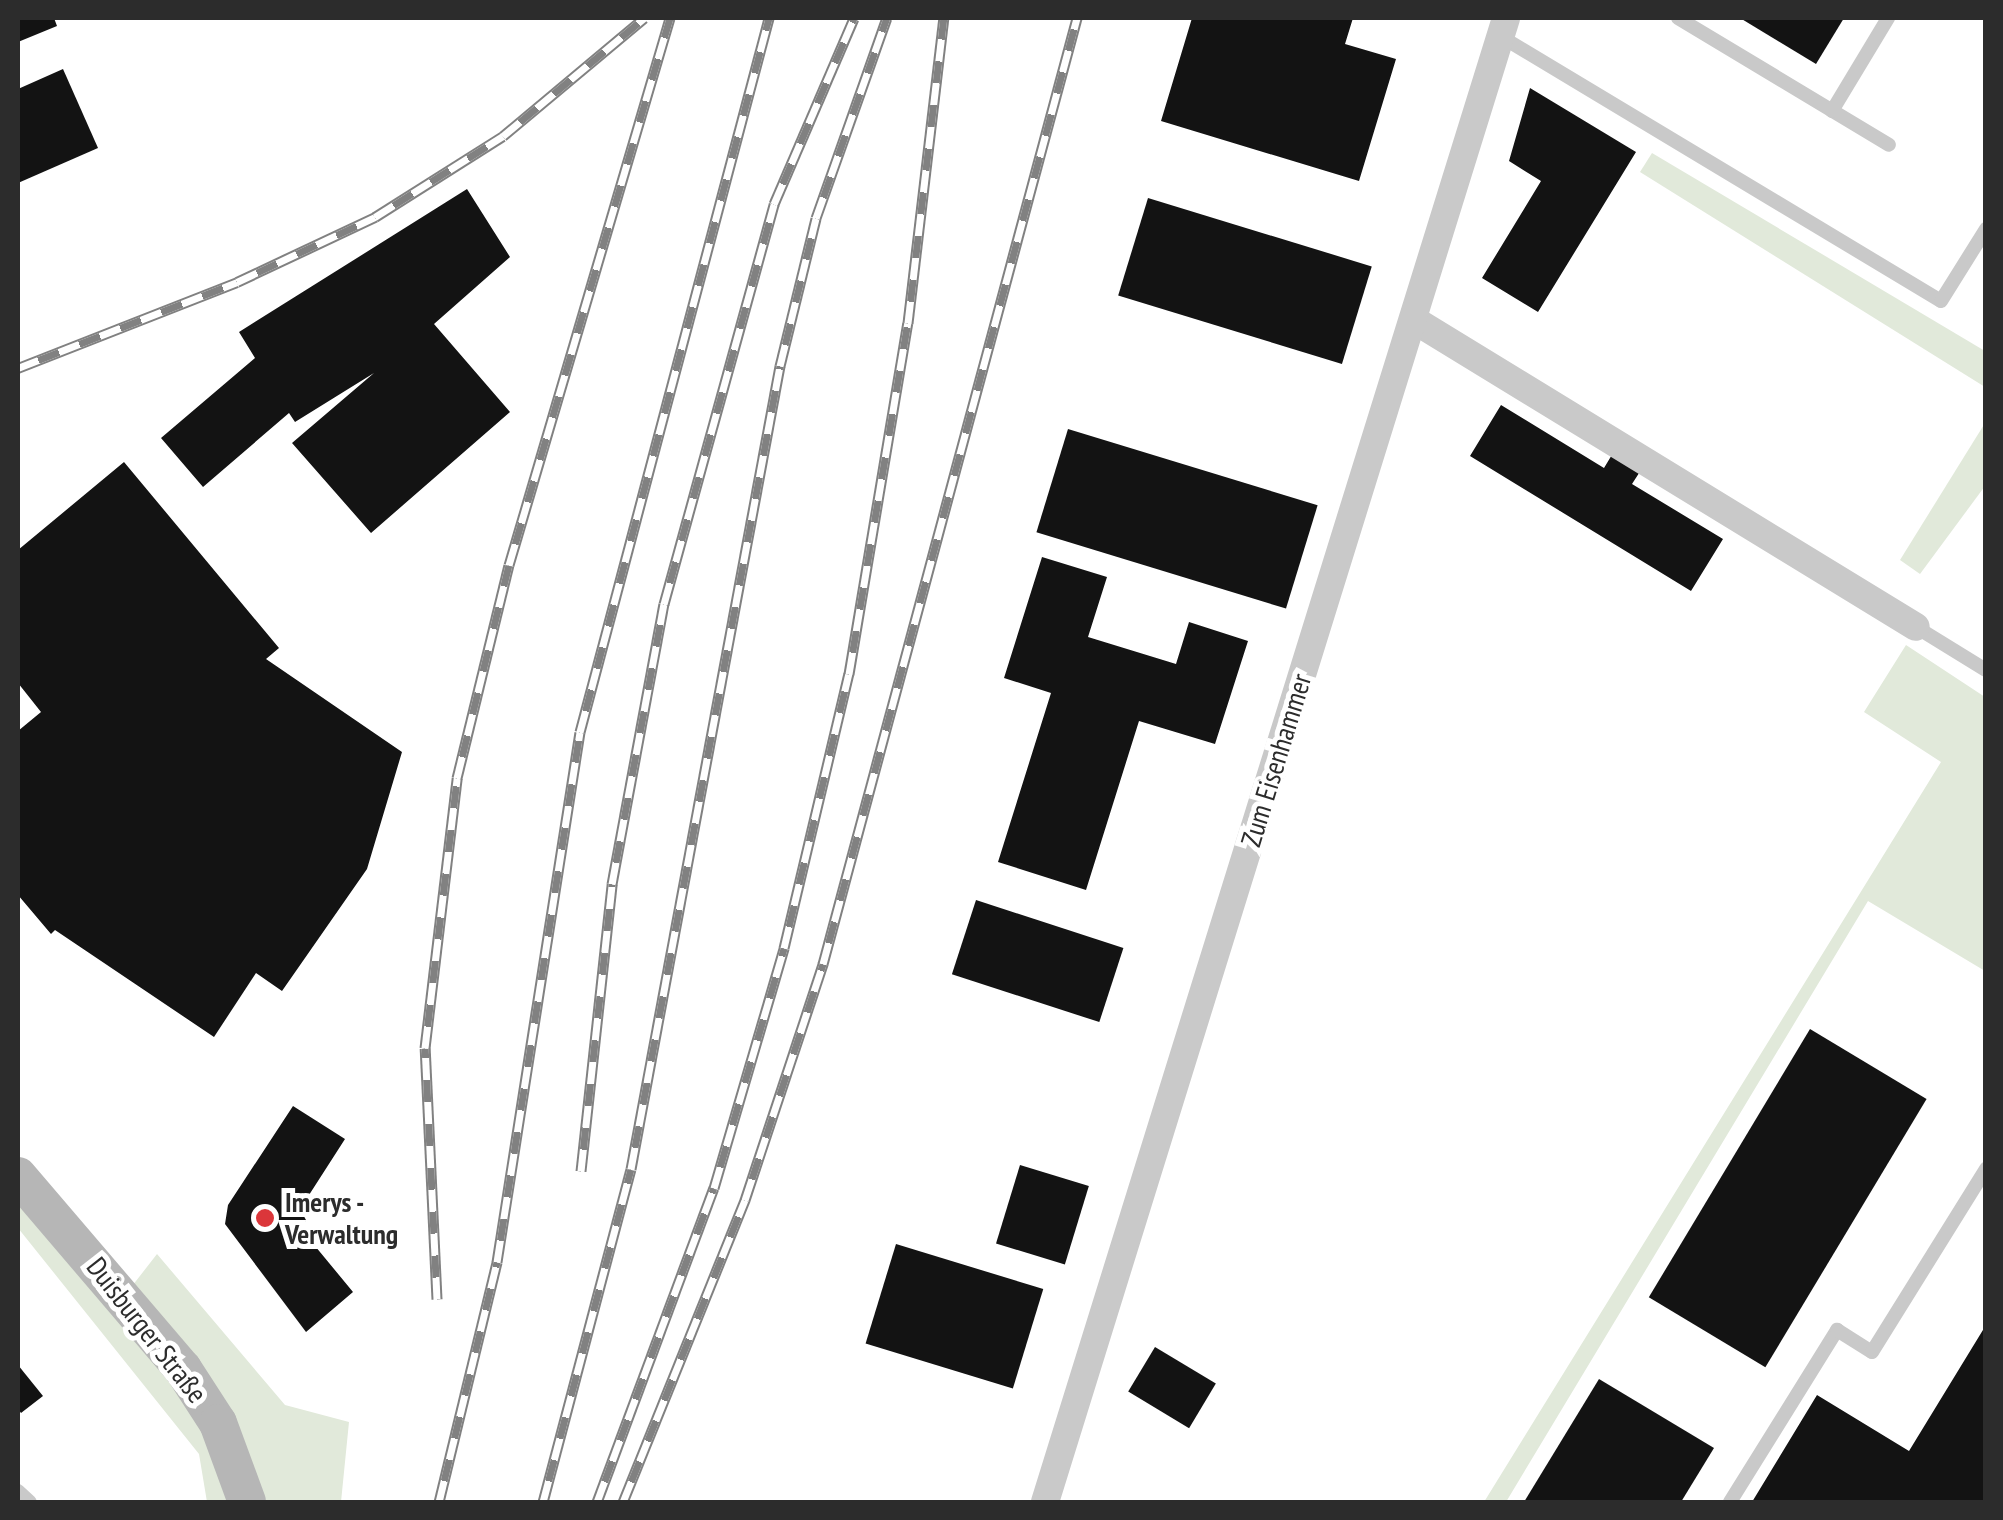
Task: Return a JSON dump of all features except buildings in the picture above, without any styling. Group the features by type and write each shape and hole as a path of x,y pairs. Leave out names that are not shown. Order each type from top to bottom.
{"main road":[{"name":"Duisburger Straße","path":"18,1176 183,1369 218,1422 247,1502"}],"street":[{"name":"Zum Eisenhammer","path":"1045,1502 1503,27"},
{"path":"1414,320 1916,627"}],"lane":[{"path":"1678,18 1889,145"},
{"path":"1832,111 1888,18"},
{"path":"1503,27 1942,301 1986,228"},
{"path":"1916,627 1986,670"},
{"path":"1730,1502 1837,1330 1872,1352 1986,1169"},
{"path":"18,1491 30,1502"}],"green space":[{"path":"1652,153 1985,351 1985,387 1640,172"},
{"path":"1985,423 1985,486 1920,574 1900,560"},
{"path":"1906,645 1985,697 1985,971 1868,901 1506,1502 1484,1502 1941,762 1864,712"},
{"path":"18,1187 129,1290 157,1254 285,1405 349,1422 341,1502 207,1502 199,1454 18,1228"}],"railway":[{"path":"18,368 237,282 375,217 503,136 644,18"},
{"path":"437,1299 425,1048 457,778 509,565 670,18"},
{"path":"439,1502 497,1262 580,732 769,18"},
{"path":"581,1171 612,884 664,604 774,204 854,18"},
{"path":"543,1502 631,1169 780,366 816,218 887,18"},
{"path":"597,1502 714,1188 784,948 849,674 908,323 944,18"},
{"path":"623,1502 745,1200 823,964 1077,18"}],"place":[{"name":"Imerys - Verwaltung","path":"265,1218"}]}
